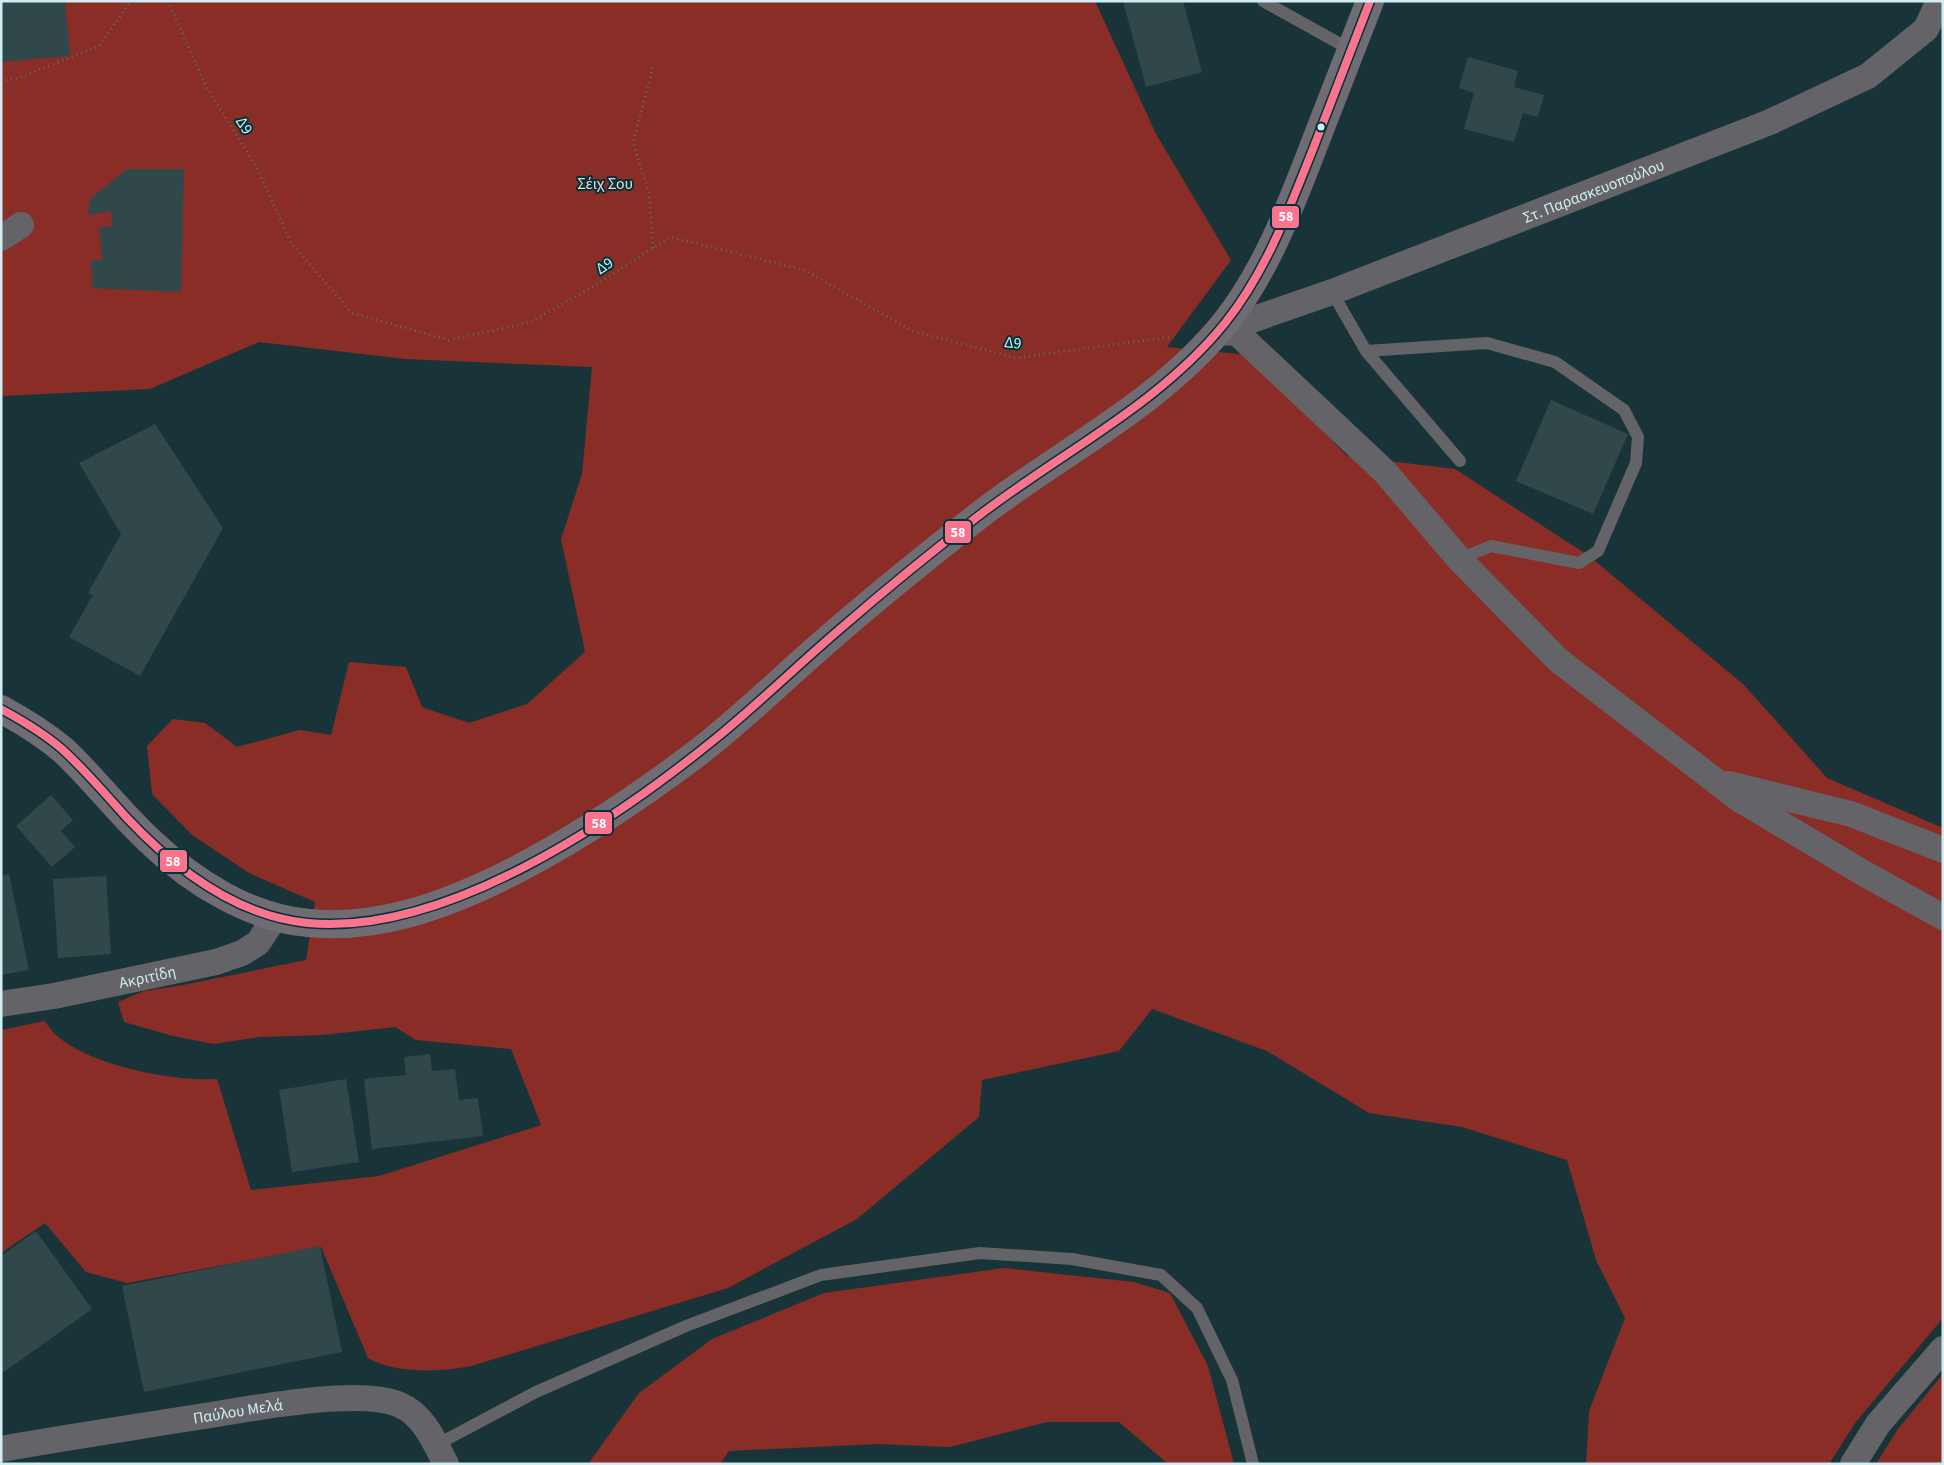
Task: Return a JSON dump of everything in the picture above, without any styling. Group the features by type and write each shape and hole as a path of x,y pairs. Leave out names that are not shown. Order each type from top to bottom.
{"main road":[{"path":"1,709 46,736 65,752 154,846 191,874 234,901 275,917 306,923 338,925 409,914 456,898 549,853 587,830 702,749 829,638 986,510 1156,392 1197,355 1217,333 1250,285 1273,240 1303,172 1370,1"}],"street":[{"name":"Στ. Παρασκευοπούλου","path":"1217,333 1332,292 1770,122 1868,76 1926,29 1939,1"},
{"path":"1217,333 1236,332 1384,472 1459,559 1558,660 1713,781 1778,823 1943,917"},
{"path":"1713,781 1851,814 1943,850"},
{"name":"Ακριτίδη","path":"1,1004 54,996 216,962 242,953 258,943 275,917"},
{"path":"1853,1464 1878,1424 1943,1349"},
{"name":"Παύλου Μελά","path":"1,1449 262,1407 349,1398 388,1401 404,1407 420,1420 441,1455"}],"lane":[{"path":"1263,1 1351,50"},
{"path":"1332,292 1366,351 1460,461"},
{"path":"1366,351 1487,343 1555,362 1624,410 1638,438 1636,463 1598,551 1579,563 1491,546 1459,559"},
{"path":"441,1455 536,1392 686,1326 821,1276 980,1253 1072,1259 1161,1276 1197,1308 1232,1380 1253,1464"}],"path":[{"path":"1,81 19,78 99,46 130,1"},
{"name":"Δ9","path":"168,1 206,86 258,170 291,243 352,313 449,340 531,322 594,286 670,237 804,270 913,331 1016,358 1141,340 1217,333"},
{"path":"653,248 649,192 633,142 654,64"}],"green space":[{"name":"Σέιχ Σου","path":"1,1 1095,1 1156,134 1231,260 1167,347 1249,355 1347,456 1455,469 1589,556 1744,685 1827,778 1943,828 1943,1318 1855,1423 1829,1464 1586,1464 1589,1411 1625,1318 1596,1260 1567,1160 1462,1127 1369,1113 1267,1051 1152,1009 1119,1051 982,1080 979,1117 857,1219 728,1288 471,1366 446,1370 405,1369 391,1367 368,1358 321,1247 127,1283 86,1272 45,1223 1,1253 1,1030 45,1021 57,1036 97,1059 149,1073 175,1077 217,1079 251,1190 379,1176 541,1125 511,1049 416,1040 395,1027 323,1035 260,1037 213,1044 173,1036 124,1022 118,1002 144,991 306,960 315,902 249,873 192,835 152,794 147,746 173,719 205,723 237,747 300,730 331,735 349,662 406,667 422,707 469,723 527,704 585,652 561,539 582,474 592,367 405,359 259,342 150,389 1,396"},
{"path":"1004,1268 1134,1282 1170,1293 1208,1366 1234,1464 1168,1464 1119,1422 1047,1422 950,1447 877,1444 729,1451 720,1464 588,1464 639,1393 712,1339 824,1293"},
{"path":"1943,1374 1943,1464 1876,1464 1898,1429"}],"building":[{"path":"1,1 65,1 70,56 1,62"},
{"path":"1123,1 1183,1 1202,72 1146,87"},
{"path":"1468,57 1518,71 1514,87 1544,95 1538,117 1523,113 1514,142 1464,129 1474,93 1459,88"},
{"path":"127,169 184,169 181,292 92,288 91,260 102,260 99,227 112,226 111,211 88,215 90,199"},
{"path":"1551,400 1628,434 1593,514 1516,481"},
{"path":"155,424 223,528 140,676 69,637 93,595 88,593 121,534 79,463"},
{"path":"51,795 73,820 61,831 75,847 52,867 16,826"},
{"path":"9,874 29,970 1,975 1,876"},
{"path":"106,876 111,954 58,958 53,879"},
{"path":"430,1054 432,1071 455,1069 459,1100 478,1098 483,1136 372,1149 364,1079 406,1075 404,1057"},
{"path":"346,1079 359,1162 292,1172 279,1090"},
{"path":"36,1231 92,1309 1,1374 1,1256"},
{"path":"320,1246 342,1352 144,1392 122,1286"}],"transit line":[{"name":"58","path":"1,709 34,728 63,750 146,837 186,872 232,900 256,911 282,919 308,923 360,922 415,911 470,892 524,867 628,805 674,771 731,726 857,614 942,544 1009,494 1139,404 1199,352 1240,303 1265,261 1295,194 1370,1"}]}
